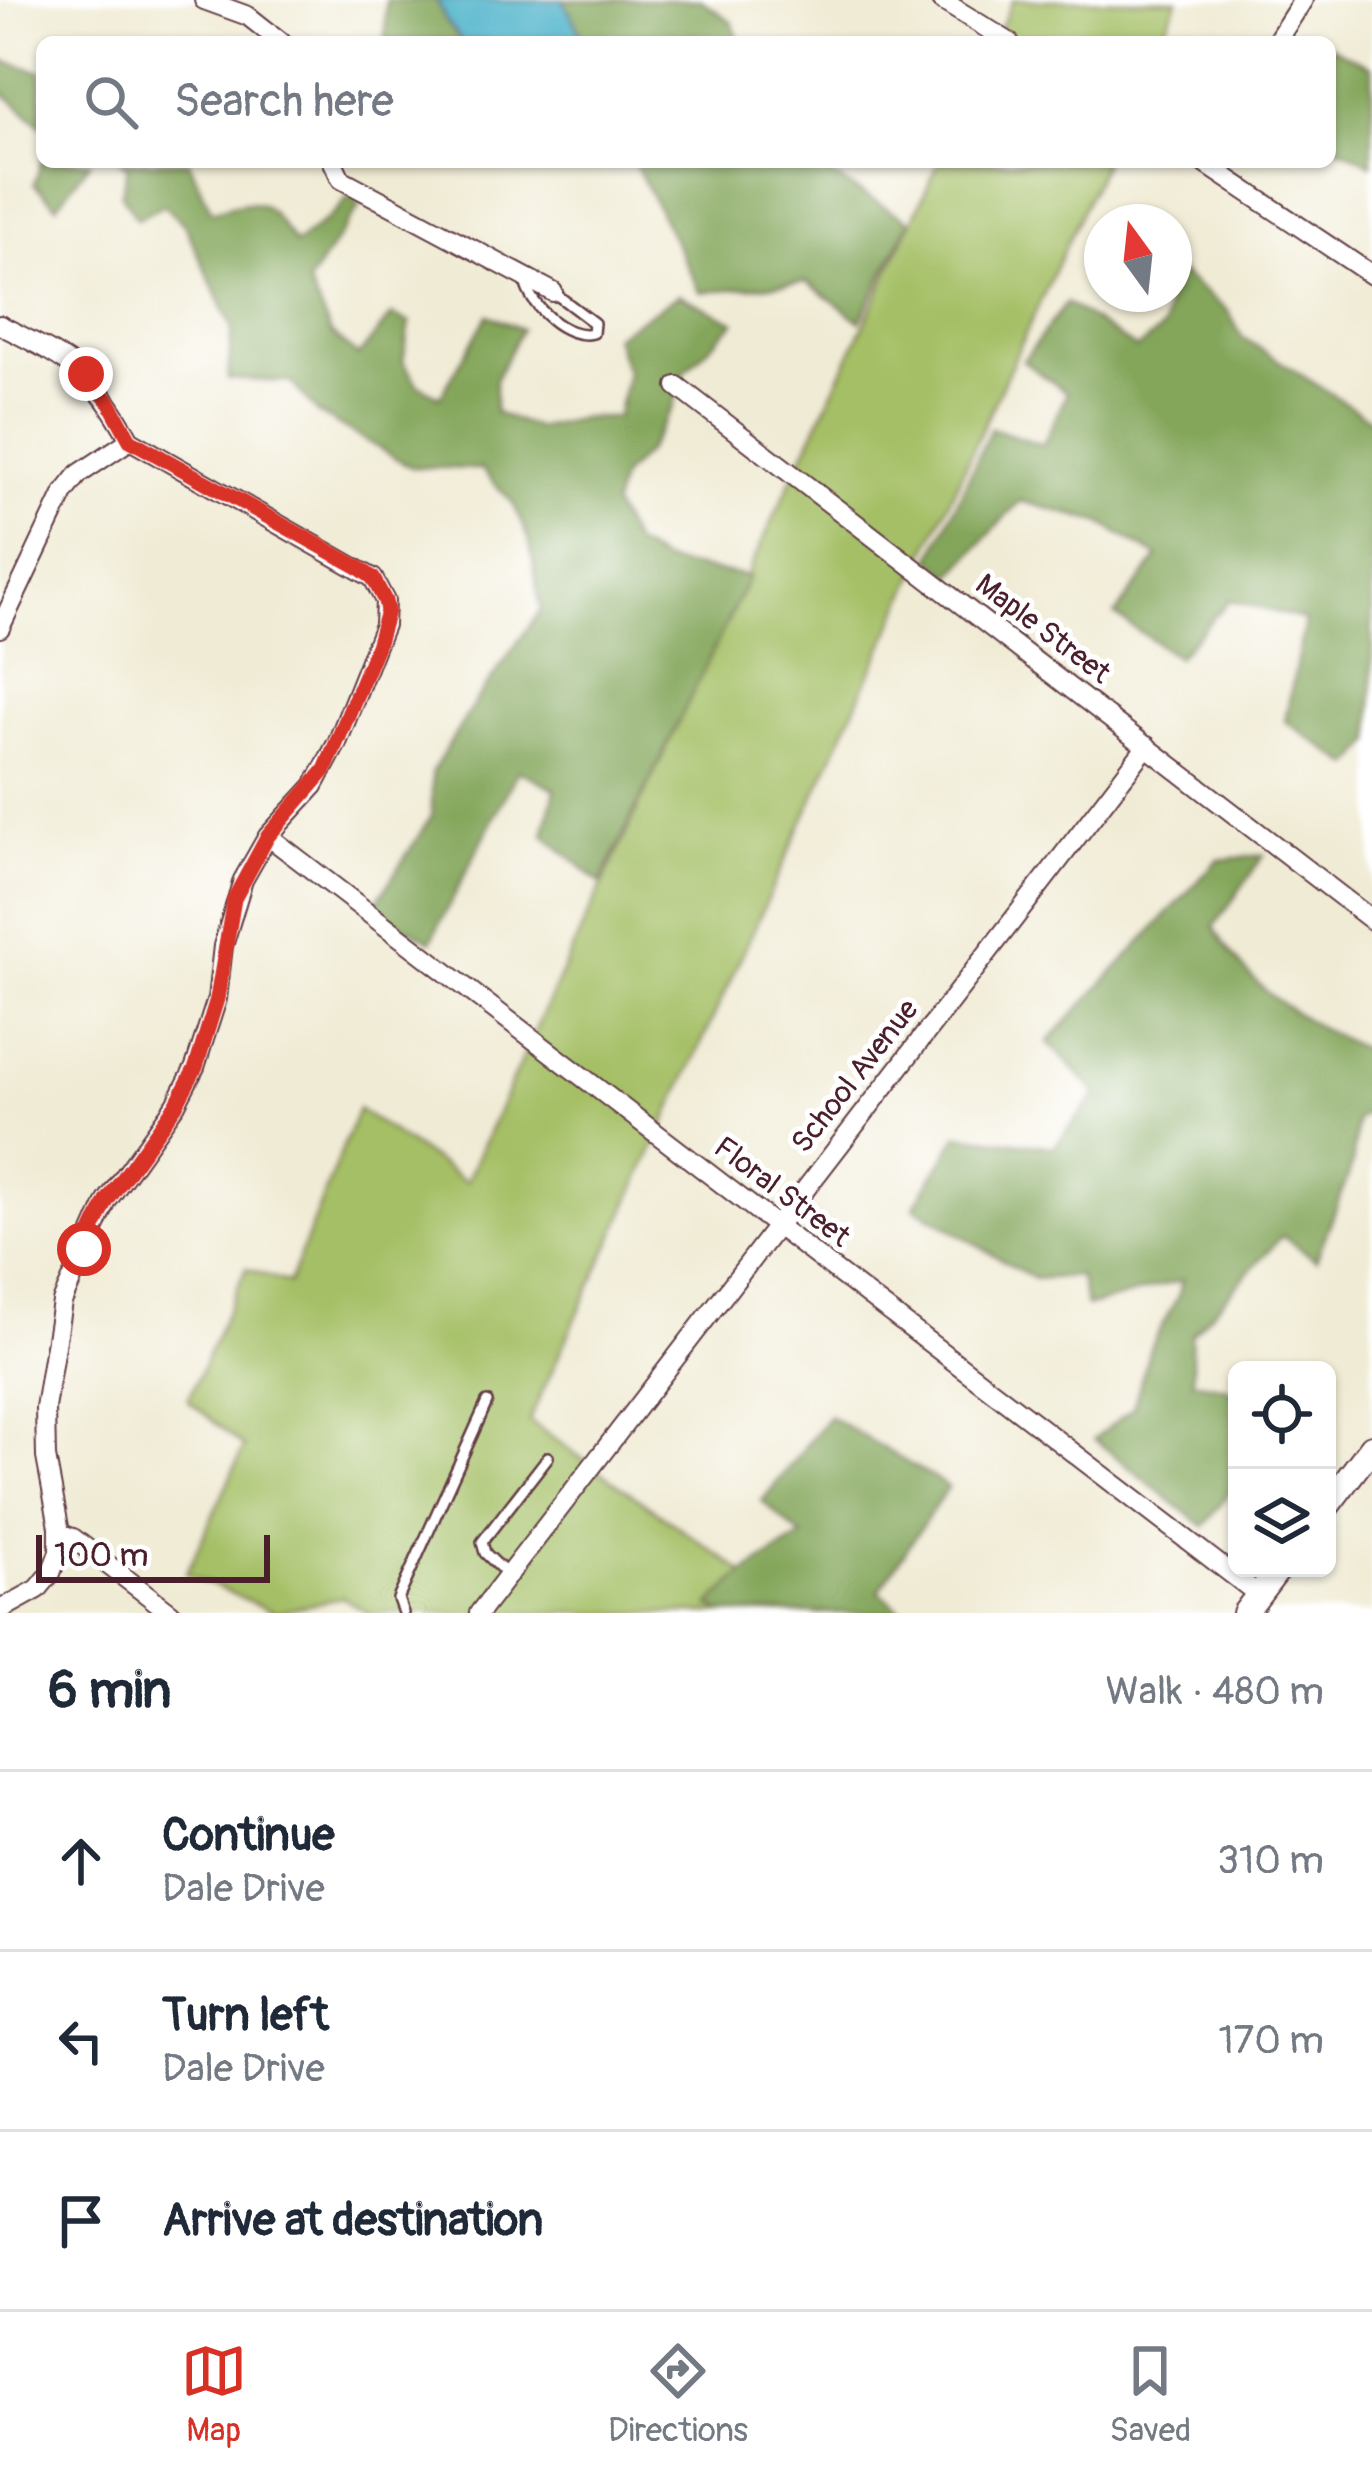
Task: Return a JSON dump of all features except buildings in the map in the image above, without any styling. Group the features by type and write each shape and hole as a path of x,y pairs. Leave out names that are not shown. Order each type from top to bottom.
{"street":[{"path":"204,0 248,16 273,36"},
{"path":"941,0 999,36"},
{"path":"1280,36 1304,0"},
{"path":"336,168 341,179 553,292"},
{"path":"1212,168 1372,275"},
{"path":"0,325 86,374 109,402 130,440 373,578 387,611 325,770 268,836 234,899 217,999 196,1067 176,1105 107,1201 62,1302 45,1408 46,1457 59,1552 51,1573 28,1597 0,1610"},
{"name":"Maple Street","path":"676,386 1372,920"},
{"path":"0,628 64,493 79,474 130,440"},
{"name":"School Avenue","path":"479,1613 1147,746"},
{"name":"Floral Street","path":"268,836 777,1226 1252,1604"},
{"path":"1336,1494 1372,1447"},
{"path":"59,1534 73,1538 171,1613"},
{"path":"1252,1604 1273,1577"}],"lane":[{"path":"525,277 526,290 537,307 564,328 583,336 593,333 594,323 553,292"},
{"path":"404,1613 398,1599 487,1402"},
{"path":"508,1575 485,1553 482,1542 548,1457"}],"green space":[{"path":"386,0 437,0 458,36 385,36"},
{"path":"563,0 701,0 732,22 738,36 582,36"},
{"path":"1013,0 1178,0 1162,36 997,36"},
{"path":"1336,49 1372,67 1372,164 1336,146"},
{"path":"0,60 36,70 36,121 0,90"},
{"path":"39,168 86,168 57,206 34,184"},
{"path":"128,168 192,168 212,212 242,204 262,206 295,244 349,196 360,205 308,283 331,333 358,356 392,315 410,323 403,361 417,384 440,397 488,315 521,329 495,380 495,413 537,428 581,418 617,417 627,373 614,336 679,295 735,322 685,371 673,407 647,451 621,478 613,506 634,544 664,562 749,577 600,883 544,835 555,789 518,770 431,941 372,909 432,815 432,772 541,610 530,543 513,503 481,469 411,467 318,413 291,382 228,379 232,328 185,225 163,205 137,219 121,194"},
{"path":"637,168 818,168 910,221 860,321 807,282 700,292"},
{"path":"936,168 1101,168 529,1421 744,1573 711,1604 721,1613 368,1613 342,1597 276,1613 186,1574 244,1447 188,1400 246,1268 289,1283 358,1109 466,1182"},
{"path":"1192,282 1228,311 1242,337 1372,420 1372,742 1351,766 1285,721 1305,620 1230,600 1177,657 1115,615 1158,557 1099,522 1020,501 951,576 931,559 991,428 1043,445 1067,393 1023,361 1066,303 1137,349 1164,327 1166,312 1192,312"},
{"path":"1264,855 1214,927 1245,970 1282,1004 1372,1053 1372,1110 1356,1120 1353,1163 1316,1260 1282,1236 1191,1335 1193,1381 1228,1389 1228,1494 1204,1527 1094,1439 1133,1408 1150,1348 1182,1280 1087,1307 1079,1276 1034,1279 914,1207 958,1135 1054,1147 1097,1094 1048,1042 1218,860"},
{"path":"829,1416 948,1487 879,1591 899,1609 897,1613 721,1613 710,1605 744,1573 802,1536 762,1501"}],"water":[{"path":"437,0 563,0 582,36 458,36"}],"route":[{"path":"84,1249 107,1201 176,1105 196,1067 217,999 234,899 268,836 325,770 387,611 379,586 358,567 130,440 109,402 86,374"}]}
